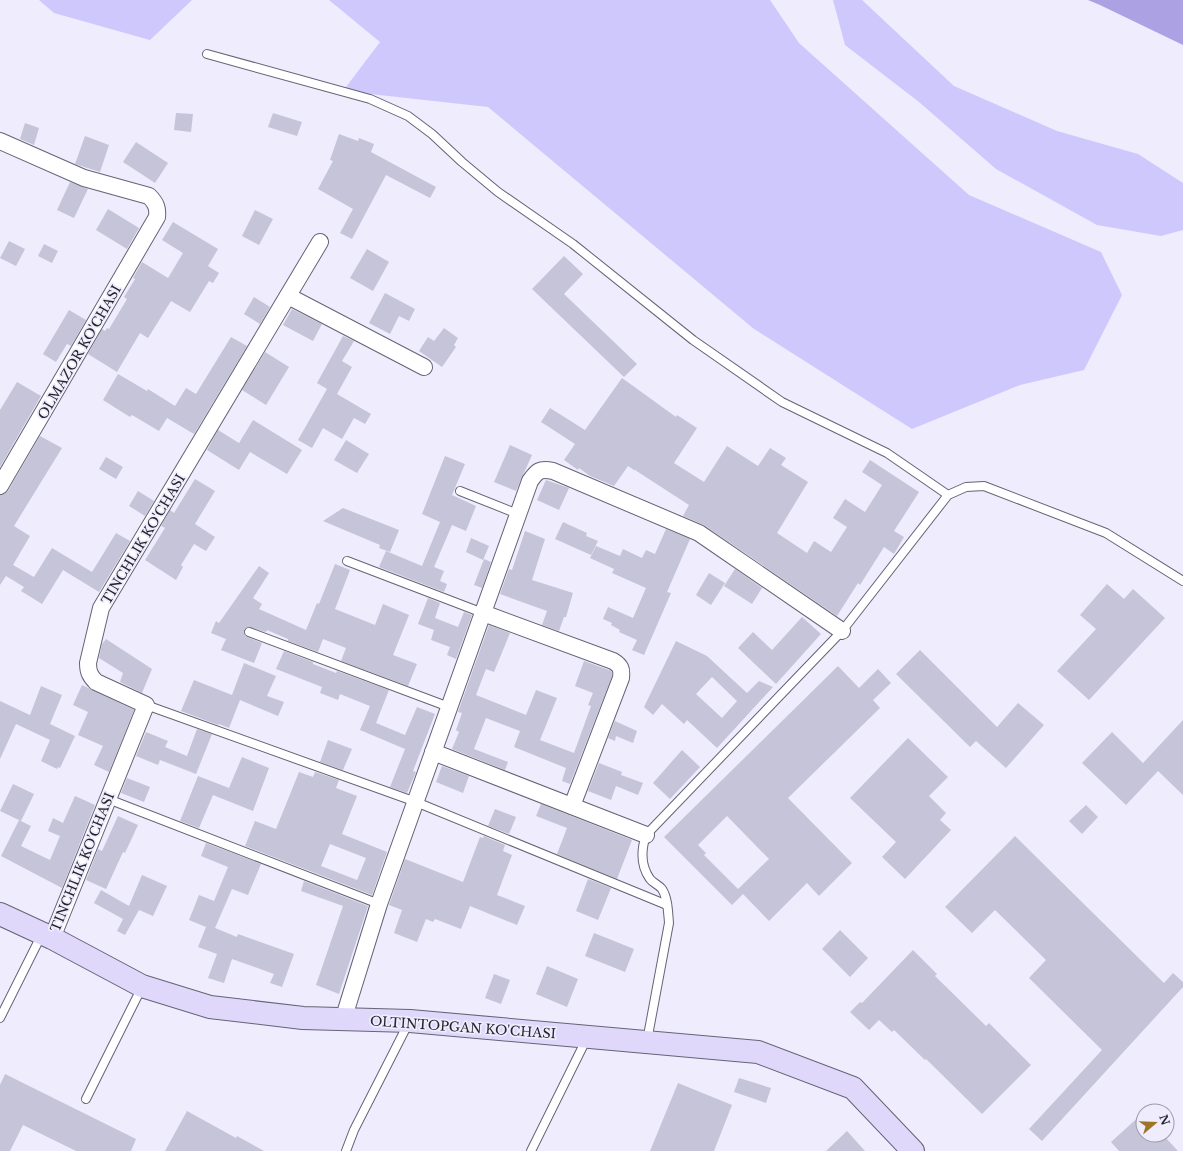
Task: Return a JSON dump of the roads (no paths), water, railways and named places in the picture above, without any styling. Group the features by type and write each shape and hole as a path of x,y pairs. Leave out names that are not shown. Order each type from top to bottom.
{"street":[{"name":"OLMAZOR KO'CHASI","path":"0,141 84,178 149,196 154,201 158,209 157,217 0,486"},
{"name":"TINCHLIK KO'CHASI","path":"47,935 108,799 146,705 96,682 90,677 88,663 101,608 320,242"},
{"path":"288,296 424,367"},
{"path":"343,1020 379,904 518,514 530,481 536,472 544,469 553,471 699,533 842,631"},
{"path":"483,613 614,661 619,664 622,670 621,678 572,806"},
{"path":"433,752 646,834"},
{"name":"OLTINTOPGAN KO'CHASI","path":"0,914 47,935 142,986 210,1007 303,1018 410,1021 758,1052 853,1088 913,1151"}],"lane":[{"path":"207,54 370,99 408,116 432,134 462,162 498,192 573,244 693,340 782,402 887,453 948,495"},
{"path":"647,1042 669,923 668,905 662,889 650,880 642,862 642,847 646,834 842,631 948,495 966,487 984,486 1106,533 1183,581"},
{"path":"460,491 518,514"},
{"path":"347,561 483,613"},
{"path":"249,632 449,707"},
{"path":"146,705 416,802 668,905"},
{"path":"108,799 379,904"},
{"path":"0,1018 47,935"},
{"path":"86,1099 142,986"},
{"path":"346,1151 354,1130 410,1021"},
{"path":"531,1151 588,1037"}]}
